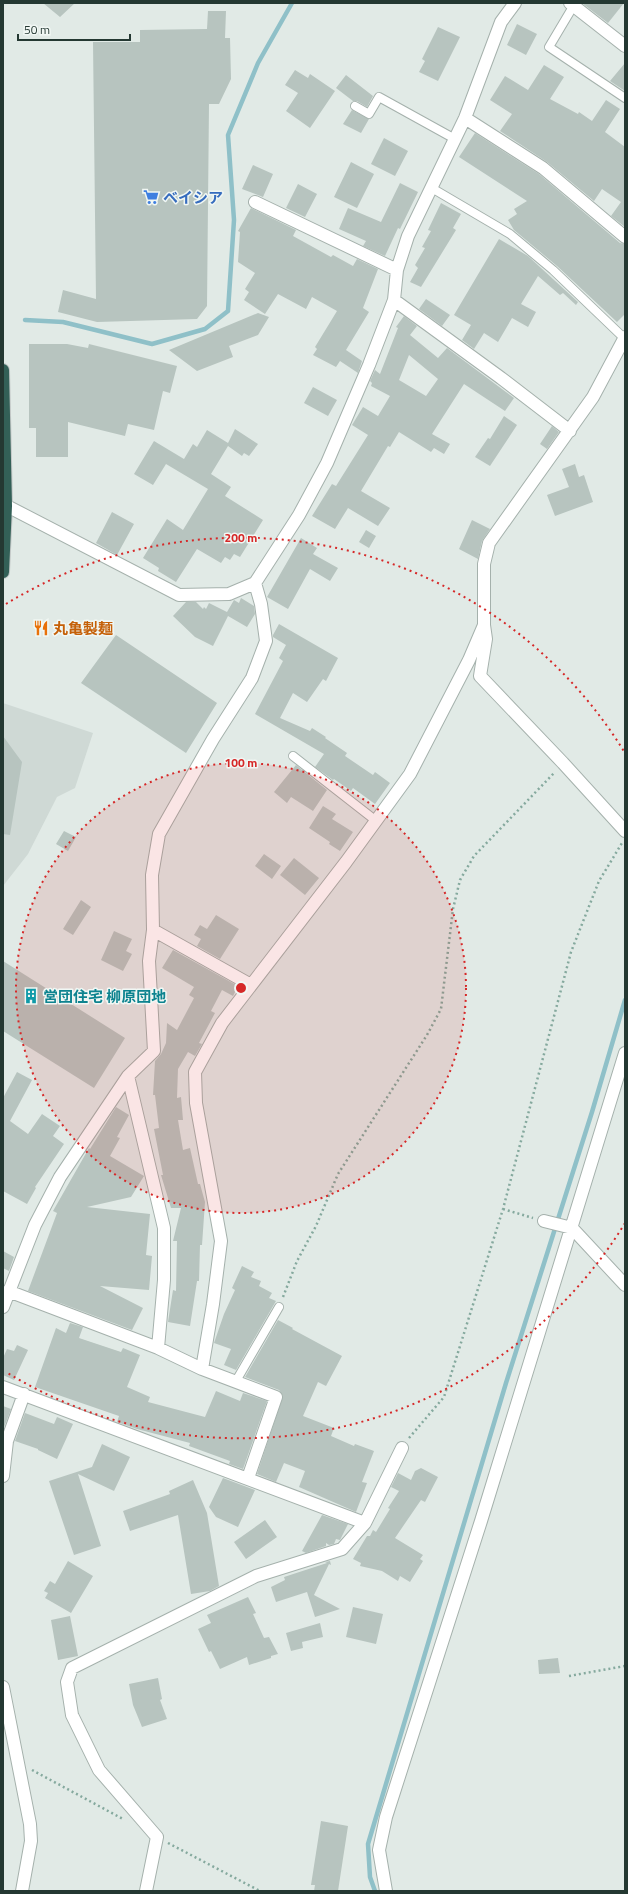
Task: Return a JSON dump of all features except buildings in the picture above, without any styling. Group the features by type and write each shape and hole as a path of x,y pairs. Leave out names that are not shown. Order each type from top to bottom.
{"highway":[{"path":"3,370 5,505 3,572"}],"street":[{"path":"5,505 180,595 229,594 255,583 299,515 327,463 369,365 394,300 397,270 408,236 430,187 465,118 501,22 514,3"},
{"path":"572,4 625,46"},
{"path":"465,118 543,168 625,237"},
{"path":"255,202 397,270"},
{"path":"394,300 501,378 570,431"},
{"path":"625,337 593,398 489,543 484,564 484,625 486,639 480,676 625,831"},
{"path":"3,1307 35,1225 60,1177 128,1076 154,1051 149,961 153,930 152,875 159,834 212,739 252,678 266,641 261,604 255,583"},
{"path":"202,1369 222,1241 196,1102 194,1072 222,1023 346,862 375,820 410,774 469,660 484,625"},
{"path":"153,930 251,985"},
{"path":"386,1891 379,1850 386,1817 568,1227 625,1053"},
{"path":"128,1076 164,1228 164,1280 158,1348"},
{"path":"544,1221 568,1227 625,1285"},
{"path":"8,1291 158,1348 202,1369 276,1397 248,1478"},
{"path":"3,1387 365,1523"},
{"path":"3,1476 6,1441 24,1394"},
{"path":"146,1891 157,1837 98,1770 72,1715 67,1682 72,1668 256,1576 342,1549 365,1523 402,1448"},
{"path":"3,1687 30,1824 31,1841 22,1891"}],"lane":[{"path":"572,4 549,47 625,98"},
{"path":"355,106 369,114 379,97 455,139"},
{"path":"430,187 510,234 553,270 625,337"},
{"path":"293,756 375,820"},
{"path":"236,1381 279,1307"}],"path":[{"path":"279,1307 297,1261 316,1226 338,1174 427,1035 441,1009 453,909 460,880 474,856 563,763"},
{"path":"402,1448 444,1397 503,1208 571,952 599,881 625,838"},
{"path":"503,1208 544,1221"},
{"path":"569,1676 625,1666"}],"shaded area":[{"path":"3,703 93,733 75,788 57,797 28,854 3,886"}],"waterway":[{"path":"25,320 63,322 152,344 205,329 228,311 234,220 228,135 258,63 292,3"},
{"path":"375,1891 370,1877 368,1844 506,1383 592,1112 625,1000"}],"place":[{"name":"ベイシア","path":"151,197"},
{"name":"丸亀製麺","path":"41,628"},
{"name":"営団住宅 柳原団地","path":"31,996"}]}
